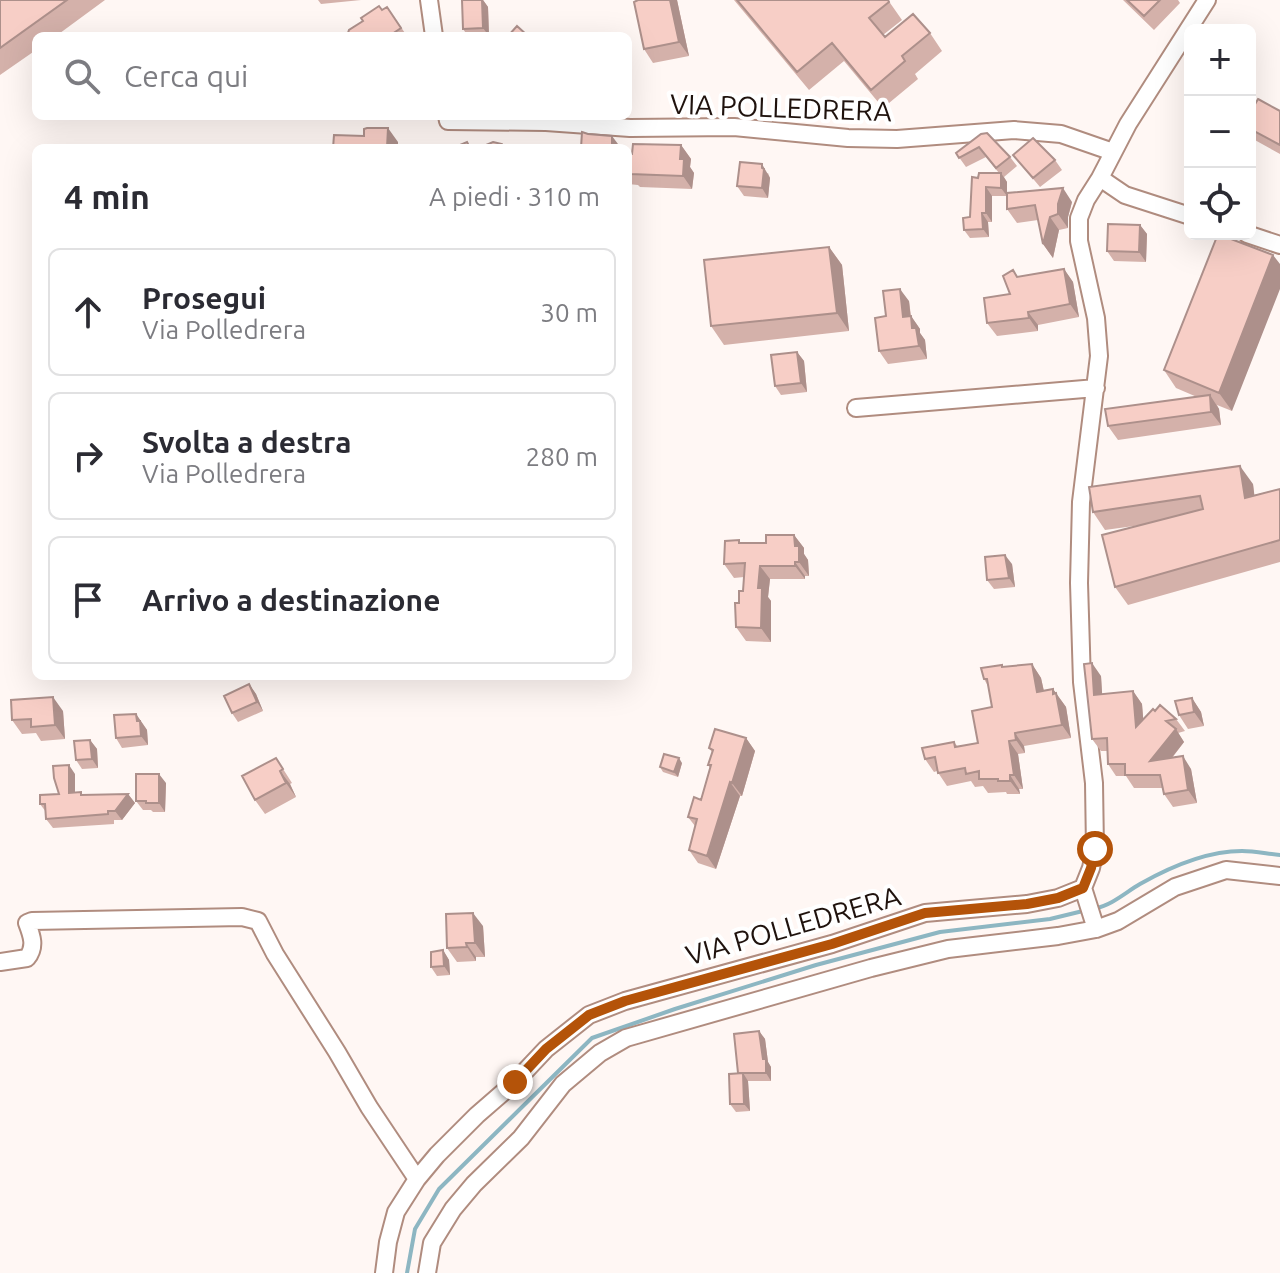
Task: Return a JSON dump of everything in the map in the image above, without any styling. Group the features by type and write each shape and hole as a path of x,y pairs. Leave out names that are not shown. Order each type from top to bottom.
{"street":[{"path":"429,0 433,32"},
{"path":"1096,926 1085,893 1095,849 1094,783 1082,682 1079,583 1080,516 1099,356 1096,318 1079,241 1079,218 1128,124 1207,0"},
{"name":"VIA POLLEDRERA","path":"448,120 630,128 734,127 884,139 1014,130 1061,134 1113,152"},
{"path":"1100,178 1125,195 1184,214"},
{"path":"1256,237 1280,245"},
{"path":"856,408 1096,388"},
{"path":"427,1273 432,1243 453,1209 474,1184 521,1138 563,1084 600,1053 626,1038 948,949 1058,936 1118,921 1175,887 1226,870 1280,876"},
{"name":"VIA POLLEDRERA","path":"384,1273 396,1212 417,1179 447,1145 546,1049 589,1015 625,1001 832,944 925,913 1027,904 1085,893"},
{"path":"0,962 27,958 32,952 33,939 27,923 32,921 242,917 258,921 369,1107 417,1179"}],"building":[{"path":"0,0 67,0 0,48"},
{"path":"462,0 482,0 483,28 463,29"},
{"path":"670,0 679,42 644,49 634,2"},
{"path":"737,0 888,0 869,18 885,37 913,14 930,33 902,56 905,61 871,90 832,43 797,72"},
{"path":"1127,0 1160,0 1144,16"},
{"path":"379,6 382,10 387,7 401,28 395,32 348,32 363,21 361,18"},
{"path":"1258,99 1280,111 1280,145 1256,132"},
{"path":"388,128 387,144 333,144 334,135 364,136 364,129"},
{"path":"582,132 612,136 612,144 581,144"},
{"path":"987,133 1010,157 996,168 979,147 959,158 956,153 981,134"},
{"path":"1033,138 1055,160 1033,178 1013,155"},
{"path":"633,144 681,145 683,176 632,174"},
{"path":"740,162 762,164 762,188 737,186"},
{"path":"979,173 1001,173 1001,188 986,187 983,229 964,230 963,218 970,217 972,177 978,178"},
{"path":"1063,188 1058,214 1050,217 1043,244 1035,205 1007,209 1007,193"},
{"path":"1108,224 1140,225 1139,252 1107,251"},
{"path":"1216,240 1234,240 1273,255 1219,393 1164,370"},
{"path":"829,247 837,313 711,326 704,260"},
{"path":"1064,269 1070,304 1028,312 1029,318 987,323 984,298 1010,294 1003,276 1013,270 1017,277"},
{"path":"900,289 903,317 911,316 919,346 879,351 875,318 886,316 883,291"},
{"path":"797,352 801,383 775,386 771,355"},
{"path":"1210,395 1211,412 1108,426 1105,409"},
{"path":"1240,466 1245,498 1280,489 1280,540 1115,587 1102,535 1203,509 1200,496 1093,512 1089,487"},
{"path":"766,535 794,535 795,546 799,546 799,562 795,562 795,566 760,566 761,628 736,627 735,603 739,603 739,591 743,591 745,563 724,564 725,541 766,543"},
{"path":"1005,555 1009,578 987,580 985,557"},
{"path":"1092,663 1094,695 1133,691 1136,727 1160,705 1176,719 1166,721 1176,729 1150,761 1183,756 1188,790 1164,794 1160,775 1125,775 1125,764 1108,764 1107,738 1092,739 1084,664"},
{"path":"1032,664 1037,692 1053,689 1053,694 1056,693 1062,725 1015,733 1016,740 1009,741 1014,775 1010,775 1010,781 979,779 979,771 966,774 965,768 938,773 935,757 925,759 922,748 954,742 955,747 978,743 972,711 992,707 987,679 984,679 981,668"},
{"path":"249,684 257,702 232,713 224,696"},
{"path":"53,697 55,725 31,727 31,719 12,720 11,700"},
{"path":"1192,698 1194,712 1179,715 1175,701"},
{"path":"136,714 141,736 116,738 114,715"},
{"path":"715,729 746,738 707,856 689,850 697,819 688,817 694,797 701,800 711,765 708,765 713,750 709,748"},
{"path":"90,740 92,759 76,760 74,741"},
{"path":"664,754 679,758 674,772 660,767"},
{"path":"276,758 283,769 280,771 286,783 255,800 242,776"},
{"path":"69,765 69,793 128,794 115,811 108,811 108,814 46,819 45,804 40,804 40,795 59,794 53,766"},
{"path":"136,774 159,774 159,803 136,801"},
{"path":"473,913 475,943 466,943 467,947 447,948 446,914"},
{"path":"443,950 444,966 431,967 431,952"},
{"path":"759,1031 766,1073 738,1073 734,1034"},
{"path":"743,1073 744,1104 730,1104 729,1074"}],"waterway":[{"path":"1096,908 1164,872 1202,857 1242,851 1280,855"},
{"path":"407,1273 415,1229 439,1189 592,1038 816,965 940,932 1050,919 1087,910"}],"route":[{"path":"515,1082 546,1049 589,1015 625,1001 832,944 925,913 1027,904 1058,898 1083,888 1095,849"}]}
